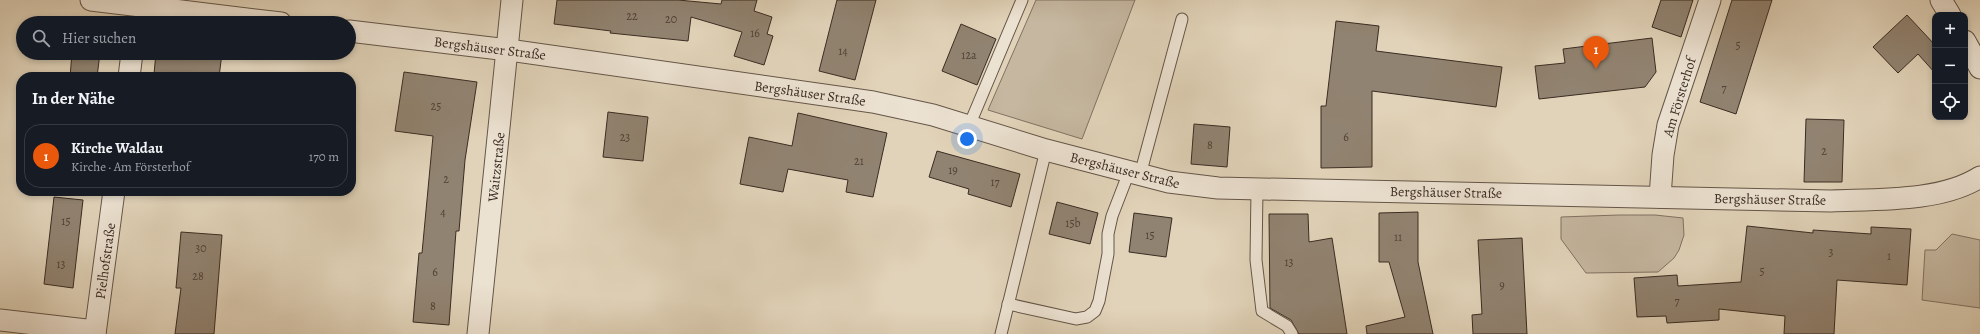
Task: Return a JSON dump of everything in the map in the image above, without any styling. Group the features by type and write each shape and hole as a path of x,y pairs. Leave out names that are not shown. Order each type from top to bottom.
{"street":[{"path":"91,0 137,14 169,16"},
{"name":"Waitzstraße","path":"478,334 512,0"},
{"name":"Am Försterhof","path":"1660,197 1663,155 1668,125 1710,0"},
{"path":"1941,0 1948,12"},
{"name":"Bergshäuser Straße","path":"356,32 508,50 873,102 933,115 1046,150 1169,182 1211,187 1832,201 1889,199 1946,192 1967,186 1980,177"},
{"path":"1968,46 1980,68"},
{"path":"130,72 131,60"},
{"name":"Pielhofstraße","path":"0,320 95,332 113,196"}],"lane":[{"path":"969,126 1022,0"},
{"path":"1008,304 1076,319 1087,317 1095,311 1099,301 1108,254 1108,234 1112,216 1134,173 1182,19"},
{"path":"1001,334 1046,150"},
{"path":"1257,189 1256,260 1262,311 1287,326 1292,334"}],"shaded area":[{"path":"1036,0 1135,0 1082,139 988,110"},
{"path":"1655,215 1683,218 1684,235 1679,250 1674,258 1658,272 1586,273 1561,239 1561,217"},
{"path":"1952,234 1980,240 1980,308 1922,300 1925,250 1936,250"}],"building":[{"path":"557,0 678,0 721,4 722,0 757,0 754,11 772,17 767,34 773,36 764,65 734,56 742,32 691,17 688,41 610,33 611,31 554,24"},
{"path":"837,0 876,0 855,80 819,71"},
{"path":"1661,0 1693,0 1681,37 1652,27"},
{"path":"1732,0 1772,0 1736,114 1700,102"},
{"path":"1907,15 1932,42 1932,70 1918,54 1898,73 1873,47"},
{"path":"1336,21 1379,26 1376,51 1502,67 1496,107 1372,91 1372,167 1321,168 1321,106 1326,106"},
{"path":"961,24 996,39 977,85 942,71"},
{"path":"1652,38 1656,72 1645,87 1539,99 1535,66 1565,63 1563,49"},
{"path":"71,60 99,60 98,72 70,72"},
{"path":"155,60 221,60 220,72 154,72"},
{"path":"404,72 477,82 465,160 459,231 456,231 449,325 413,322 419,253 422,253 433,136 395,131"},
{"path":"608,112 648,117 643,161 603,157"},
{"path":"798,113 887,133 873,197 846,192 848,180 788,169 783,192 740,184 749,137 792,146"},
{"path":"1806,119 1844,120 1842,182 1804,182"},
{"path":"1194,124 1230,127 1227,167 1191,164"},
{"path":"937,151 1020,174 1011,207 968,194 969,189 929,177"},
{"path":"54,197 83,200 73,288 44,284"},
{"path":"1057,202 1098,213 1090,244 1049,234"},
{"path":"1418,212 1418,262 1433,334 1367,334 1366,326 1405,317 1389,262 1379,262 1379,213"},
{"path":"1134,213 1172,218 1166,257 1129,252"},
{"path":"1269,214 1308,214 1309,242 1332,238 1347,334 1299,334 1291,320 1270,308"},
{"path":"1747,226 1813,233 1813,230 1871,234 1871,227 1911,229 1907,285 1837,280 1834,334 1784,334 1785,316 1719,309 1719,320 1667,323 1666,316 1637,317 1634,278 1677,275 1678,286 1741,282"},
{"path":"181,232 222,235 214,334 175,334 181,288 176,288"},
{"path":"1522,238 1527,334 1473,334 1472,315 1482,314 1478,240"}],"place":[{"name":"Kirche Waldau","path":"1596,69"}]}
